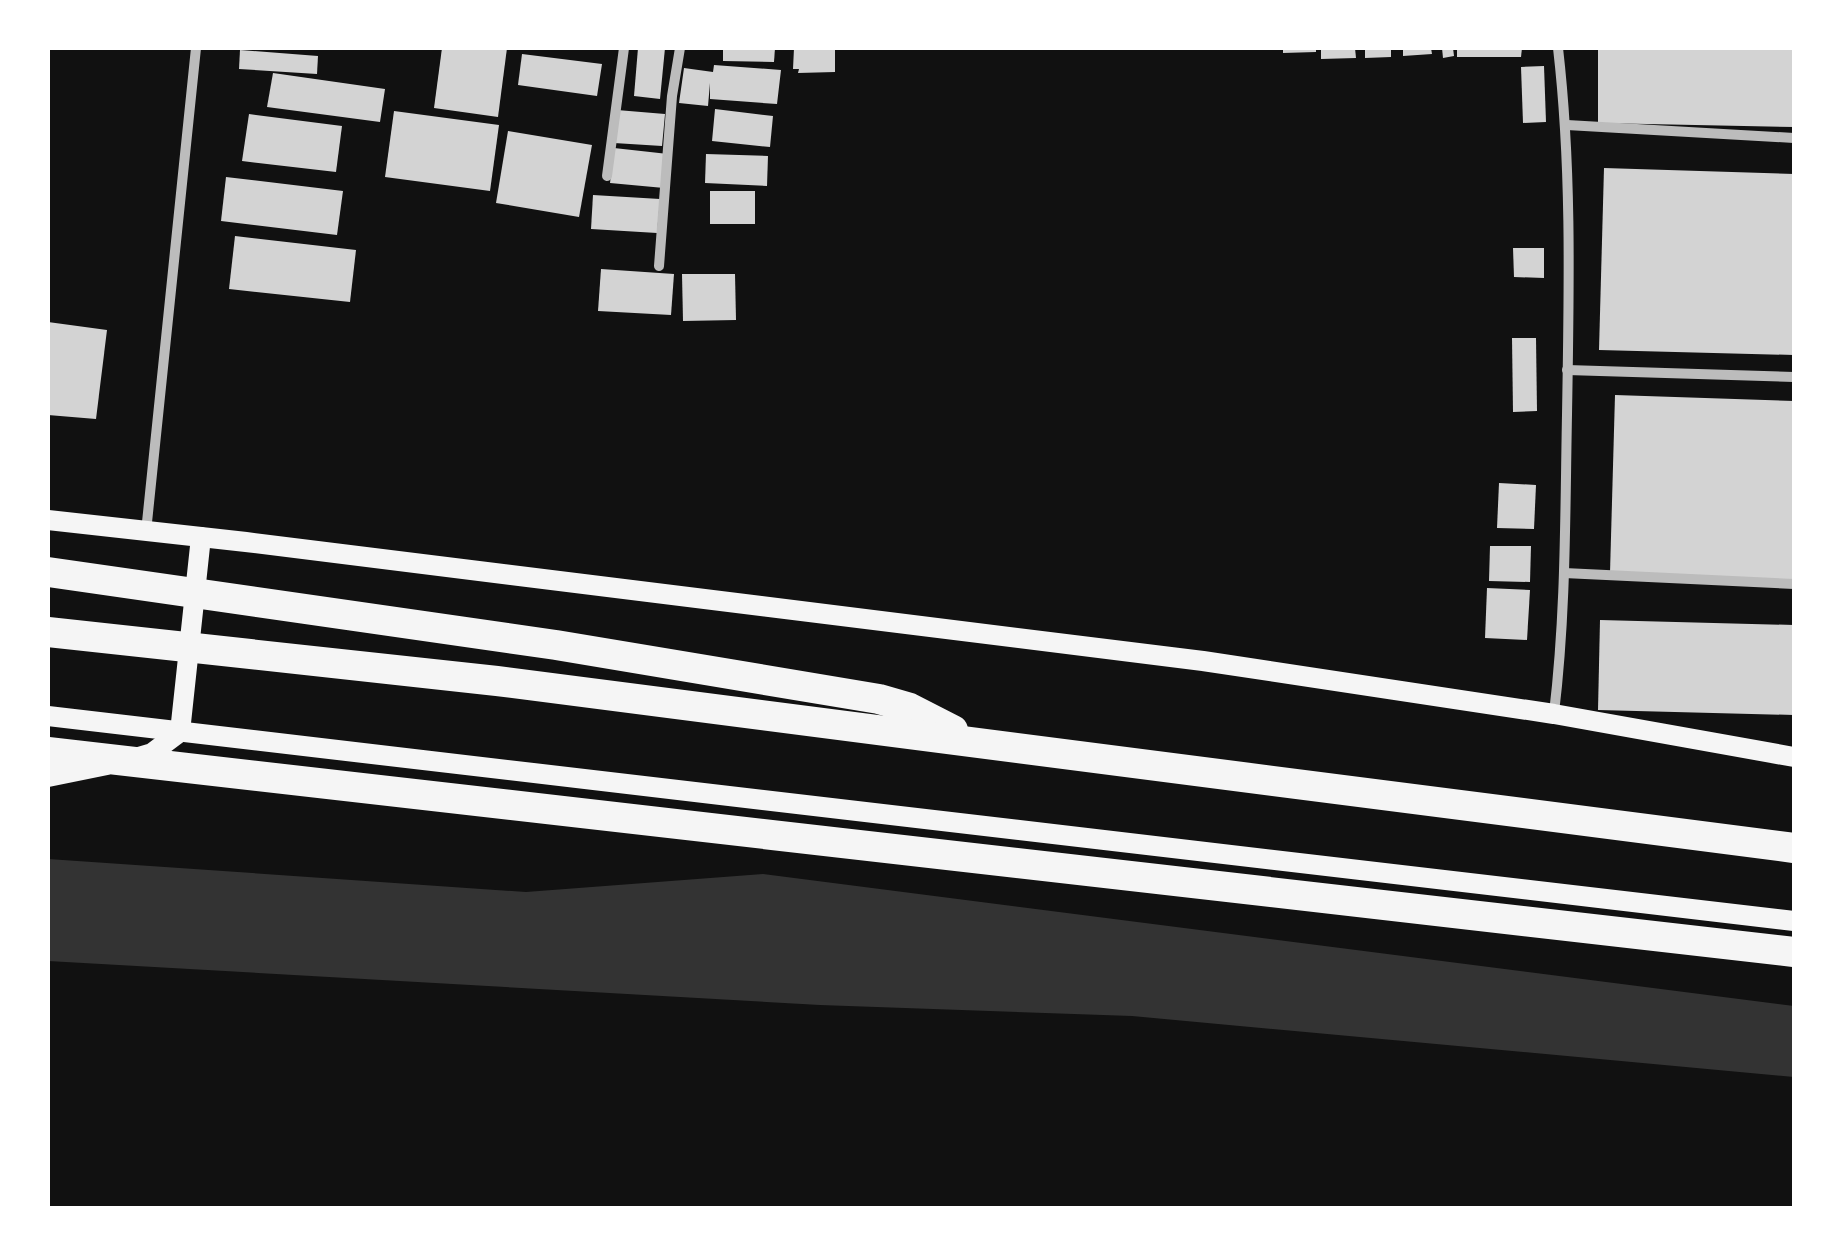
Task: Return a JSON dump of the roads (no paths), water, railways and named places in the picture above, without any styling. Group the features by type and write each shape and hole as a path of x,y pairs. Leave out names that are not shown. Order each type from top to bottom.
{"highway":[{"path":"48,572 556,646 879,699 910,708 972,740"},
{"path":"48,632 497,681 1794,848"},
{"path":"48,752 1794,952"}],"main road":[{"path":"48,520 1203,662 1554,714 1794,757"},
{"path":"48,777 152,753 180,732 201,537"},
{"path":"48,716 1794,922"}],"street":[{"path":"146,532 196,48"},
{"path":"606,176 624,48"},
{"path":"659,266 672,96 680,48"},
{"path":"1554,714 1564,573 1567,370 1567,125 1558,48"},
{"path":"1567,125 1794,138"},
{"path":"1567,370 1794,377"},
{"path":"1564,573 1794,584"}]}
